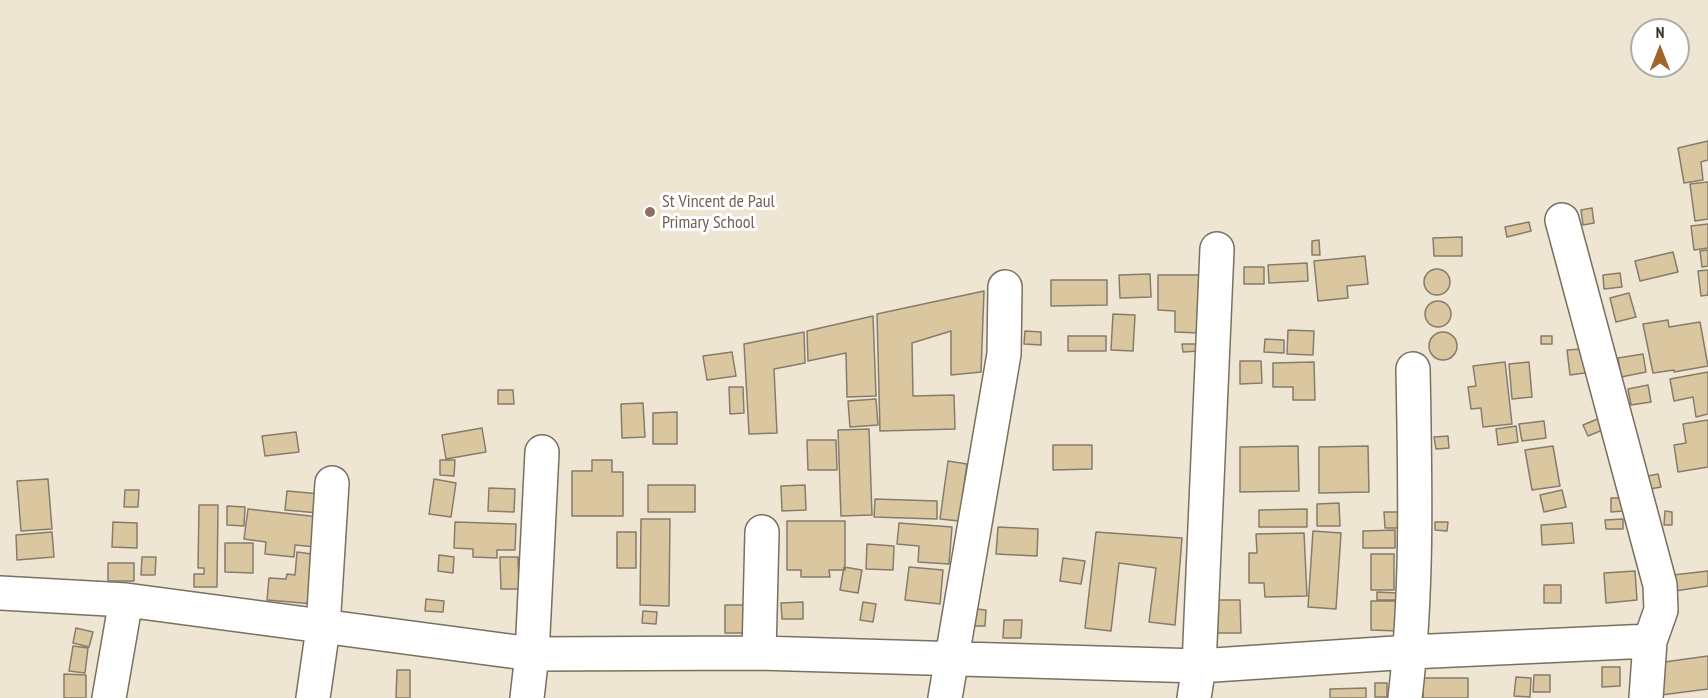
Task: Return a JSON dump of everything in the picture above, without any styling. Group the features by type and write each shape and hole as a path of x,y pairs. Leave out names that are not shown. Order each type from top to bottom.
{"street":[{"path":"1562,220 1660,585 1661,610 1650,641 1646,698"},
{"path":"1194,698 1199,666 1217,249"},
{"path":"945,698 1004,354 1005,287"},
{"path":"1405,698 1410,652 1415,523 1413,369"},
{"path":"527,698 532,654 542,452"},
{"path":"313,698 323,628 332,483"},
{"path":"759,654 762,532"},
{"path":"0,593 126,600 532,654 759,654 1199,666 1410,652 1650,641"},
{"path":"110,698 126,600"}],"building":[{"path":"1708,141 1708,160 1701,162 1703,180 1684,183 1678,148"},
{"path":"1708,182 1708,219 1695,221 1690,184"},
{"path":"1592,208 1594,223 1583,225 1581,210"},
{"path":"1529,222 1531,231 1507,237 1505,227"},
{"path":"1708,224 1708,248 1694,250 1691,226"},
{"path":"1462,237 1462,256 1434,256 1433,238"},
{"path":"1319,240 1320,255 1312,255 1312,241"},
{"path":"1708,250 1708,266 1702,267 1700,251"},
{"path":"1673,252 1678,272 1640,281 1635,261"},
{"path":"1365,256 1368,284 1347,286 1348,298 1318,301 1314,261"},
{"path":"1307,263 1308,281 1269,283 1268,265"},
{"path":"1244,267 1264,267 1264,284 1244,284"},
{"path":"1437,269 1446,273 1450,282 1446,291 1437,295 1428,291 1424,282 1428,273"},
{"path":"1708,270 1708,295 1701,296 1698,271"},
{"path":"1620,273 1622,287 1604,289 1603,275"},
{"path":"1150,274 1151,297 1120,298 1119,275"},
{"path":"1158,275 1201,275 1200,333 1175,332 1175,311 1158,310"},
{"path":"1051,280 1107,280 1107,305 1051,306"},
{"path":"984,291 981,372 951,375 951,331 912,343 913,396 954,395 955,429 880,431 877,314"},
{"path":"1629,293 1636,317 1616,322 1610,298"},
{"path":"1438,301 1447,305 1451,314 1447,323 1438,327 1429,323 1425,314 1429,305"},
{"path":"1113,314 1135,315 1133,351 1111,350"},
{"path":"873,316 876,396 847,397 846,353 808,361 807,331"},
{"path":"1668,320 1669,327 1700,322 1708,366 1653,373 1643,324"},
{"path":"1288,330 1314,331 1313,355 1287,354"},
{"path":"1025,331 1041,332 1041,345 1024,344"},
{"path":"804,332 805,363 774,369 777,433 749,434 744,344"},
{"path":"1443,332 1453,336 1457,346 1453,356 1443,360 1433,356 1429,346 1433,336"},
{"path":"1068,336 1106,336 1106,351 1068,351"},
{"path":"1541,336 1552,336 1552,344 1541,344"},
{"path":"1265,339 1284,340 1284,353 1264,352"},
{"path":"1182,344 1200,344 1200,351 1183,352"},
{"path":"1583,349 1585,373 1570,375 1567,350"},
{"path":"732,352 736,376 707,380 703,356"},
{"path":"1643,354 1646,372 1621,377 1618,358"},
{"path":"1240,361 1261,361 1262,383 1240,384"},
{"path":"1314,362 1315,400 1293,400 1293,387 1273,387 1273,363"},
{"path":"1505,362 1512,424 1483,427 1481,408 1471,409 1468,387 1476,386 1473,366"},
{"path":"1529,362 1532,397 1512,399 1509,364"},
{"path":"1708,372 1708,414 1696,417 1693,397 1674,401 1670,379"},
{"path":"1648,385 1651,402 1631,405 1628,389"},
{"path":"729,387 743,387 744,413 730,414"},
{"path":"498,390 513,390 514,404 498,404"},
{"path":"876,399 878,425 850,427 848,401"},
{"path":"643,403 645,437 622,438 621,404"},
{"path":"677,412 677,444 653,444 653,413"},
{"path":"1600,418 1605,429 1588,436 1583,425"},
{"path":"1708,420 1708,467 1678,472 1674,445 1686,443 1683,424"},
{"path":"1544,421 1546,438 1522,441 1519,424"},
{"path":"1516,426 1518,442 1498,445 1496,429"},
{"path":"482,428 486,452 446,459 442,435"},
{"path":"869,429 872,515 841,516 838,430"},
{"path":"296,432 299,452 265,456 262,436"},
{"path":"1448,436 1449,448 1436,449 1434,437"},
{"path":"807,440 836,440 837,470 808,470"},
{"path":"1053,445 1092,445 1092,469 1053,470"},
{"path":"1298,446 1299,491 1240,492 1240,447"},
{"path":"1368,446 1369,492 1319,493 1319,447"},
{"path":"1553,446 1560,486 1532,490 1525,450"},
{"path":"440,460 455,460 454,476 440,475"},
{"path":"592,460 612,460 612,472 623,472 623,516 572,516 572,471 592,471"},
{"path":"948,461 967,464 959,521 940,519"},
{"path":"1658,474 1661,487 1650,489 1648,476"},
{"path":"48,479 52,529 21,531 17,481"},
{"path":"434,479 456,483 451,517 429,514"},
{"path":"648,485 695,485 695,512 648,512"},
{"path":"805,485 806,510 782,511 781,486"},
{"path":"489,488 515,489 514,512 488,511"},
{"path":"125,490 139,490 138,507 124,507"},
{"path":"1562,490 1566,507 1544,512 1540,495"},
{"path":"287,491 321,494 319,513 285,510"},
{"path":"1611,498 1622,498 1623,511 1611,512"},
{"path":"875,499 937,501 937,519 874,517"},
{"path":"1339,503 1340,526 1317,526 1317,504"},
{"path":"199,505 218,505 217,587 194,587 194,574 204,574 204,568 198,568"},
{"path":"227,506 245,507 244,526 227,525"},
{"path":"248,509 319,517 316,547 295,545 294,557 265,554 266,542 244,539"},
{"path":"1307,509 1307,527 1259,527 1259,510"},
{"path":"1665,511 1672,512 1672,525 1664,525"},
{"path":"1384,512 1398,512 1398,528 1385,528"},
{"path":"641,519 670,519 669,606 640,605"},
{"path":"1623,519 1623,529 1606,529 1605,520"},
{"path":"787,521 845,521 845,570 829,570 830,577 801,577 801,570 787,570"},
{"path":"113,522 137,523 137,548 112,547"},
{"path":"455,522 516,524 515,550 497,550 497,558 473,557 473,549 454,548"},
{"path":"1435,522 1448,522 1447,531 1435,530"},
{"path":"899,523 952,527 949,564 918,562 919,546 897,544"},
{"path":"1572,523 1574,543 1542,545 1541,525"},
{"path":"998,527 1038,529 1037,556 996,554"},
{"path":"1395,530 1395,548 1363,548 1363,531"},
{"path":"1313,531 1341,533 1336,609 1308,607"},
{"path":"52,532 54,557 17,560 16,535"},
{"path":"617,532 636,532 636,568 617,568"},
{"path":"1096,532 1182,538 1175,625 1149,622 1156,568 1119,563 1111,631 1085,628"},
{"path":"1304,533 1307,596 1265,597 1264,583 1249,583 1249,553 1257,553 1256,534"},
{"path":"225,543 253,543 253,573 225,572"},
{"path":"867,544 894,546 893,570 866,569"},
{"path":"297,552 319,555 314,604 267,600 269,578 286,579 287,574 295,575"},
{"path":"1371,554 1394,554 1394,590 1371,590"},
{"path":"439,555 454,557 453,573 438,571"},
{"path":"142,557 156,557 155,575 141,575"},
{"path":"500,557 518,557 519,589 501,589"},
{"path":"1063,558 1085,561 1081,584 1060,581"},
{"path":"108,563 134,563 134,581 108,581"},
{"path":"844,567 862,570 858,593 840,590"},
{"path":"909,567 943,570 940,604 905,600"},
{"path":"1635,571 1637,600 1606,603 1604,573"},
{"path":"1708,571 1708,586 1675,591 1673,575"},
{"path":"1544,585 1561,585 1561,603 1544,603"},
{"path":"1377,592 1398,593 1398,600 1377,600"},
{"path":"426,599 444,601 443,612 425,611"},
{"path":"1213,600 1240,600 1241,633 1213,633"},
{"path":"1371,601 1399,601 1399,631 1371,630"},
{"path":"803,602 803,619 782,619 781,603"},
{"path":"863,602 876,604 873,622 860,620"},
{"path":"725,605 747,605 747,633 725,633"},
{"path":"976,609 986,610 985,626 975,626"},
{"path":"643,611 657,612 656,624 642,623"},
{"path":"1004,620 1022,620 1021,638 1003,638"},
{"path":"76,628 93,632 89,647 73,643"},
{"path":"73,646 88,648 85,673 69,671"},
{"path":"1708,656 1708,689 1661,695 1657,663"},
{"path":"1602,667 1620,667 1620,686 1602,687"},
{"path":"397,670 410,670 410,698 396,698"},
{"path":"64,674 86,675 86,698 64,698"},
{"path":"1534,675 1550,675 1550,692 1533,692"},
{"path":"1516,677 1531,678 1530,697 1514,696"},
{"path":"1423,678 1468,678 1468,698 1423,698"},
{"path":"1375,683 1387,683 1387,697 1375,697"},
{"path":"1366,688 1366,698 1330,698 1330,689"}],"place":[{"name":"St Vincent de Paul Primary School","path":"650,212"}]}
